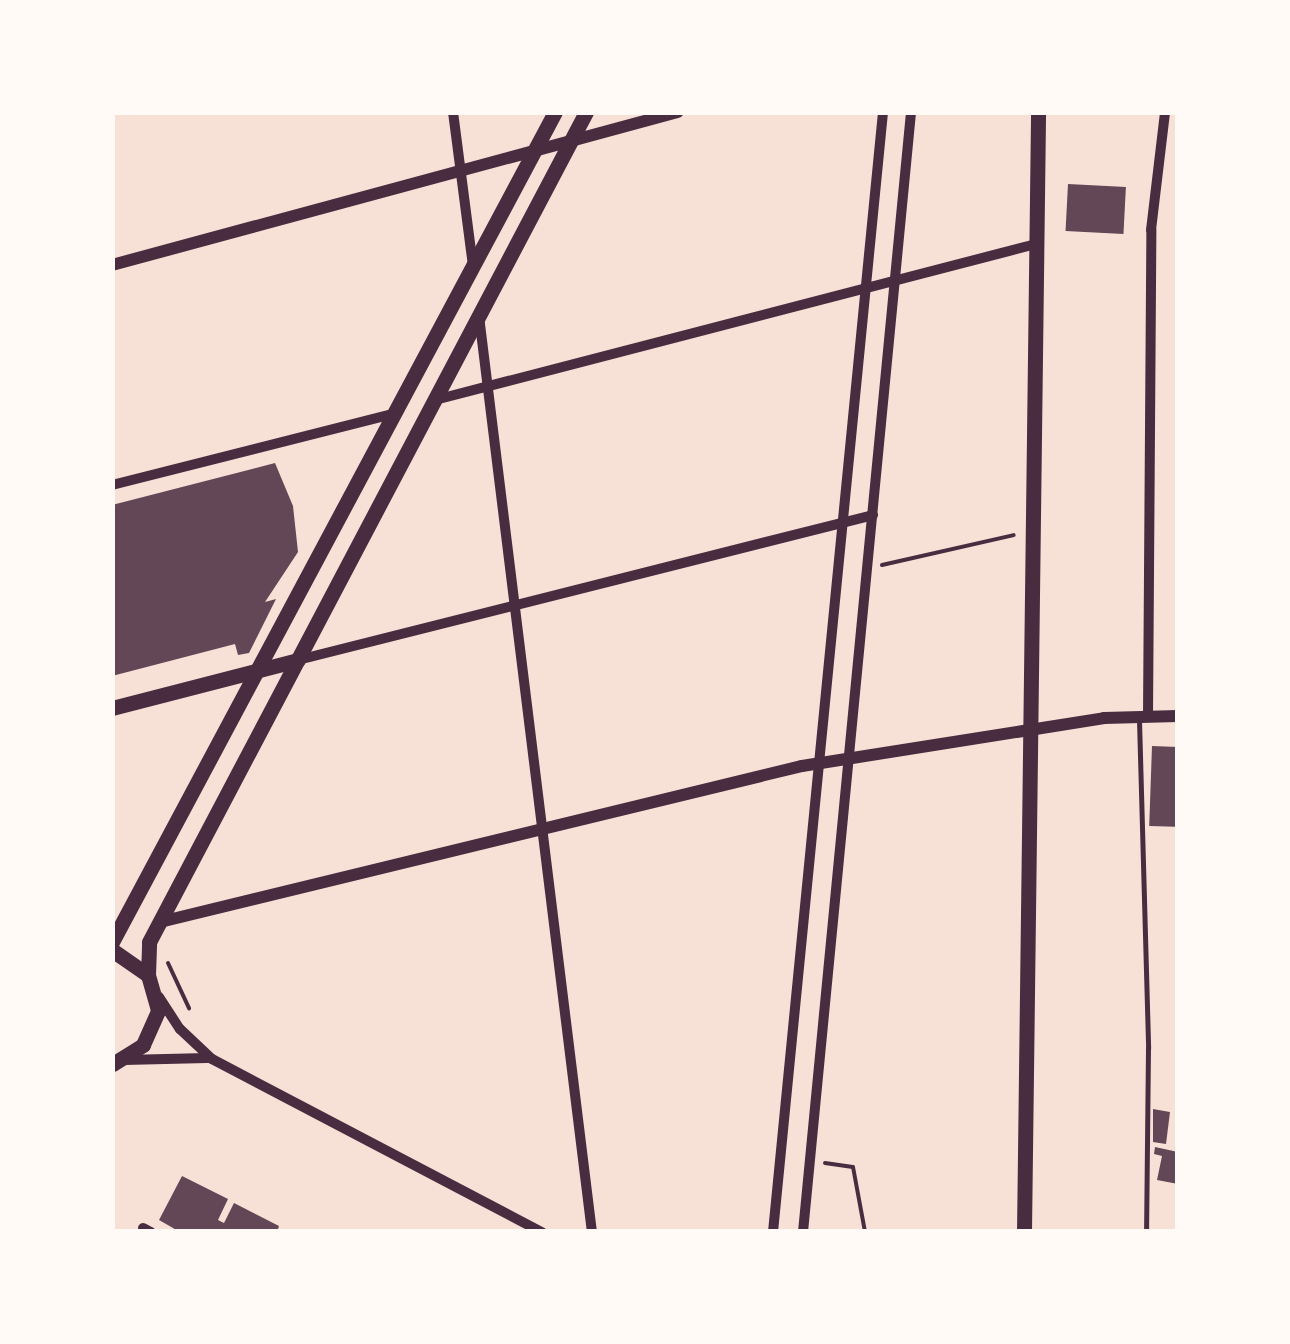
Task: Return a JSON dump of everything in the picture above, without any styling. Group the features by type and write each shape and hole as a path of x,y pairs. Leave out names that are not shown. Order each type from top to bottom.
{"main road":[{"path":"148,975 112,946 555,112"},
{"path":"116,1062 149,1038 156,992 148,975 145,953 160,922 586,112"},
{"path":"1024,1232 1038,112"},
{"path":"112,708 298,660"}],"street":[{"path":"453,112 474,268"},
{"path":"112,265 678,112"},
{"path":"773,1232 882,112"},
{"path":"804,1232 912,112"},
{"path":"1143,716 1151,230 1165,112"},
{"path":"435,400 1036,244"},
{"path":"479,316 592,1232"},
{"path":"112,484 397,413"},
{"path":"298,660 872,516"},
{"path":"160,922 819,764 847,764 1031,730 1143,716 1178,716"},
{"path":"156,992 180,1029 212,1059 542,1232"},
{"path":"116,1062 166,1054 212,1059"}],"lane":[{"path":"1143,716 1148,1048 1146,1232"}],"path":[{"path":"868,569 1033,530"},
{"path":"810,1161 853,1167 865,1232"}],"building":[{"path":"1068,184 1126,187 1123,234 1066,231"},
{"path":"275,463 293,506 298,552 265,602 276,599 249,653 238,655 235,644 112,676 112,505"},
{"path":"1152,746 1178,747 1175,827 1149,826"},
{"path":"1153,1109 1170,1112 1166,1144 1153,1142"},
{"path":"1155,1147 1178,1152 1178,1184 1157,1180 1162,1156 1154,1154"},
{"path":"182,1176 228,1199 218,1220 224,1223 234,1203 279,1226 277,1232 180,1232 159,1220"}]}
